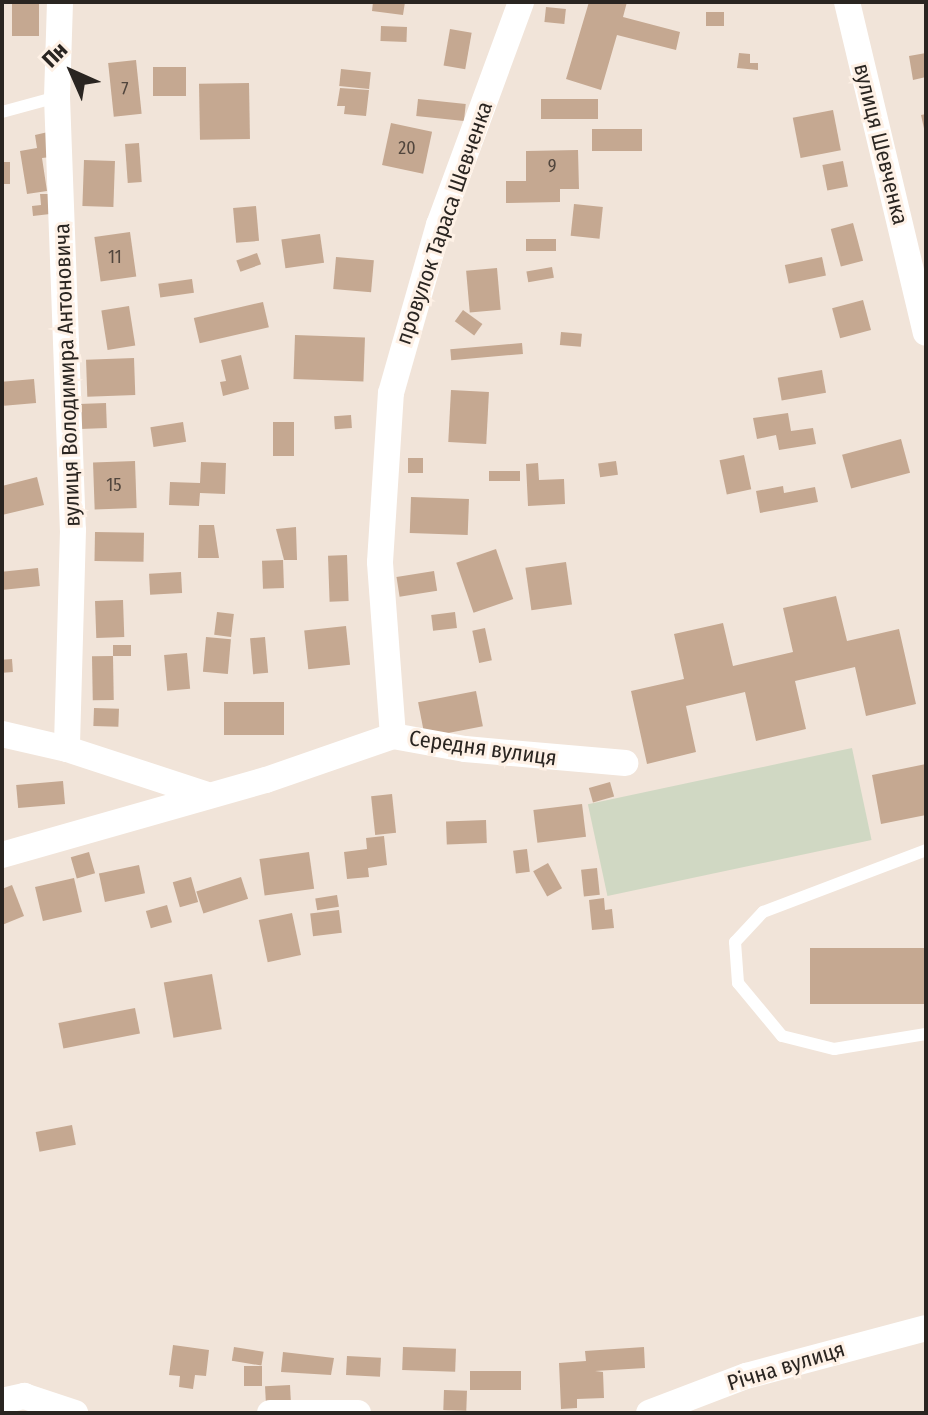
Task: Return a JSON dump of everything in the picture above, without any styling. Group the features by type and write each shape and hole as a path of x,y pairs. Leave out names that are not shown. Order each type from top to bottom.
{"street":[{"name":"вулиця Володимира Антоновича","path":"60,2 57,97 73,530 67,749"},
{"name":"провулок Тараса Шевченка","path":"393,736 380,562 391,393 439,225 521,2"},
{"name":"вулиця Шевченка","path":"848,2 926,333"},
{"path":"2,734 67,749 205,794"},
{"name":"Середня вулиця","path":"2,855 205,794 266,780 393,736 479,751 625,763"},
{"name":"Річна вулиця","path":"649,1413 746,1376 926,1328"},
{"path":"2,1401 24,1396 75,1413"},
{"path":"270,1413 358,1413"}],"lane":[{"path":"2,112 57,97"},
{"path":"926,850 763,912 735,942 738,983 782,1036 834,1049 926,1034"}],"green space":[{"path":"852,748 872,840 607,896 588,804"}],"building":[{"path":"12,2 39,2 39,36 12,36"},
{"path":"373,2 405,2 403,15 372,11"},
{"path":"589,2 627,2 623,17 680,32 676,50 617,35 601,90 566,79"},
{"path":"546,7 566,9 564,24 544,22"},
{"path":"706,12 724,12 724,26 706,26"},
{"path":"381,26 407,27 406,42 380,41"},
{"path":"450,29 472,33 465,69 444,65"},
{"path":"739,53 750,54 750,63 758,63 758,70 737,68"},
{"path":"926,53 926,77 913,80 909,56"},
{"path":"136,60 142,114 114,117 108,63"},
{"path":"153,67 186,67 186,96 153,96"},
{"path":"341,69 371,72 369,89 339,86"},
{"path":"249,83 250,139 200,140 199,84"},
{"path":"340,88 369,90 366,116 344,114 345,106 337,106"},
{"path":"418,99 466,104 464,121 416,116"},
{"path":"541,99 598,99 598,119 541,119"},
{"path":"833,110 841,150 801,158 793,118"},
{"path":"926,114 926,133 925,133 921,115"},
{"path":"391,123 432,132 423,174 382,165"},
{"path":"592,129 642,129 642,151 592,151"},
{"path":"48,132 51,157 42,158 47,191 27,194 20,151 37,148 35,135"},
{"path":"139,143 142,182 128,183 125,144"},
{"path":"578,150 579,189 560,189 560,202 506,203 506,181 526,181 526,151"},
{"path":"84,160 115,161 113,207 82,206"},
{"path":"843,161 848,187 827,191 822,165"},
{"path":"2,162 10,162 10,184 2,184"},
{"path":"40,194 48,194 50,214 33,216 32,206 41,205"},
{"path":"574,204 603,207 599,239 571,236"},
{"path":"256,206 259,241 236,243 233,208"},
{"path":"853,223 863,261 841,267 831,229"},
{"path":"130,232 136,277 101,282 94,237"},
{"path":"320,234 324,263 285,268 281,239"},
{"path":"526,239 556,239 556,251 526,251"},
{"path":"257,253 261,264 240,272 236,261"},
{"path":"336,257 374,260 371,292 333,289"},
{"path":"822,257 826,276 789,283 785,265"},
{"path":"552,267 554,278 528,282 526,272"},
{"path":"497,268 501,310 470,313 466,271"},
{"path":"192,279 194,293 160,298 158,284"},
{"path":"863,300 871,330 840,338 832,308"},
{"path":"263,302 269,327 200,343 194,318"},
{"path":"129,306 135,346 108,350 101,310"},
{"path":"463,310 482,324 474,335 455,321"},
{"path":"561,332 582,334 581,347 560,345"},
{"path":"295,335 365,337 363,381 293,379"},
{"path":"522,343 523,354 451,360 450,349"},
{"path":"241,355 249,389 223,396 220,382 226,381 221,360"},
{"path":"134,358 135,395 87,397 86,360"},
{"path":"822,370 826,393 782,400 778,378"},
{"path":"34,379 36,403 4,406 2,382"},
{"path":"451,390 489,392 486,444 448,442"},
{"path":"106,403 107,428 80,429 79,404"},
{"path":"788,413 791,431 813,428 816,444 779,450 776,435 757,439 753,418"},
{"path":"351,415 352,428 335,429 334,416"},
{"path":"183,422 186,442 154,447 150,427"},
{"path":"273,422 294,422 294,456 273,456"},
{"path":"901,439 910,473 851,489 842,455"},
{"path":"744,455 751,489 727,494 720,460"},
{"path":"408,458 423,458 423,473 408,473"},
{"path":"135,461 137,508 95,509 93,462"},
{"path":"616,461 618,475 600,477 598,464"},
{"path":"201,462 226,463 225,494 200,493 199,506 169,505 170,482 200,483"},
{"path":"538,463 539,480 564,479 565,504 528,506 526,464"},
{"path":"489,471 520,471 520,481 489,481"},
{"path":"37,477 44,505 2,515 2,486"},
{"path":"783,486 784,493 815,487 818,502 760,513 756,491"},
{"path":"411,497 469,499 468,535 410,533"},
{"path":"199,525 214,525 219,558 198,558"},
{"path":"296,527 297,560 284,560 276,529"},
{"path":"95,532 144,533 143,562 94,561"},
{"path":"496,549 513,599 474,613 456,563"},
{"path":"347,555 349,601 330,602 328,556"},
{"path":"283,560 284,588 263,589 262,561"},
{"path":"566,562 572,605 531,610 525,568"},
{"path":"38,568 40,586 4,590 2,572"},
{"path":"434,571 437,591 400,597 396,577"},
{"path":"181,572 182,593 150,595 149,574"},
{"path":"836,596 847,641 899,629 916,704 866,716 855,667 795,681 806,729 756,741 745,692 686,706 696,752 647,764 631,691 684,679 674,634 723,623 733,666 793,652 783,608"},
{"path":"123,600 124,637 96,638 95,601"},
{"path":"217,612 234,614 231,637 214,635"},
{"path":"455,612 457,628 433,631 431,615"},
{"path":"346,626 350,665 308,669 304,630"},
{"path":"485,628 492,660 479,663 472,631"},
{"path":"206,637 231,639 228,674 203,672"},
{"path":"265,637 268,673 253,674 250,638"},
{"path":"113,645 131,645 131,656 113,656"},
{"path":"187,653 190,689 167,691 164,655"},
{"path":"92,656 113,656 114,700 93,700"},
{"path":"12,659 13,672 3,673 2,660"},
{"path":"476,691 483,726 425,738 418,702"},
{"path":"224,702 284,702 284,735 224,735"},
{"path":"94,708 119,709 118,727 93,726"},
{"path":"926,764 926,815 881,824 872,775"},
{"path":"63,781 65,804 18,808 16,785"},
{"path":"610,782 614,796 593,802 589,788"},
{"path":"392,794 396,833 375,835 371,796"},
{"path":"582,804 586,837 537,843 533,810"},
{"path":"486,820 487,843 447,844 446,821"},
{"path":"384,836 387,865 368,868 369,877 347,879 344,852 367,849 366,838"},
{"path":"527,849 530,872 516,874 513,851"},
{"path":"89,852 95,873 77,878 71,857"},
{"path":"309,852 314,889 265,896 259,859"},
{"path":"548,863 562,888 547,897 533,871"},
{"path":"139,865 145,893 105,902 99,874"},
{"path":"597,868 600,895 584,897 581,870"},
{"path":"191,877 198,902 180,907 173,882"},
{"path":"241,877 248,899 203,913 196,892"},
{"path":"74,878 82,912 43,921 35,887"},
{"path":"12,885 24,916 2,925 2,889"},
{"path":"337,895 339,907 317,910 315,898"},
{"path":"604,898 605,910 612,909 614,928 592,930 589,900"},
{"path":"167,905 172,922 151,928 146,911"},
{"path":"339,910 342,933 313,936 310,914"},
{"path":"292,913 301,955 268,962 259,920"},
{"path":"810,948 926,948 926,1004 810,1004"},
{"path":"212,974 222,1029 173,1038 164,983"},
{"path":"135,1008 140,1034 63,1048 58,1023"},
{"path":"72,1125 76,1145 39,1152 36,1132"},
{"path":"173,1345 209,1350 206,1376 195,1375 193,1389 179,1387 180,1376 169,1375"},
{"path":"234,1347 264,1352 261,1366 232,1361"},
{"path":"403,1347 456,1349 455,1372 402,1370"},
{"path":"644,1347 645,1368 595,1371 603,1372 604,1398 577,1399 577,1408 561,1409 559,1363 586,1361 585,1351"},
{"path":"283,1352 334,1358 331,1375 281,1372"},
{"path":"347,1356 381,1358 380,1377 346,1375"},
{"path":"244,1366 262,1366 262,1386 244,1386"},
{"path":"470,1371 521,1371 521,1390 470,1390"},
{"path":"290,1385 291,1403 266,1404 265,1386"},
{"path":"444,1390 467,1391 466,1411 443,1410"}]}
